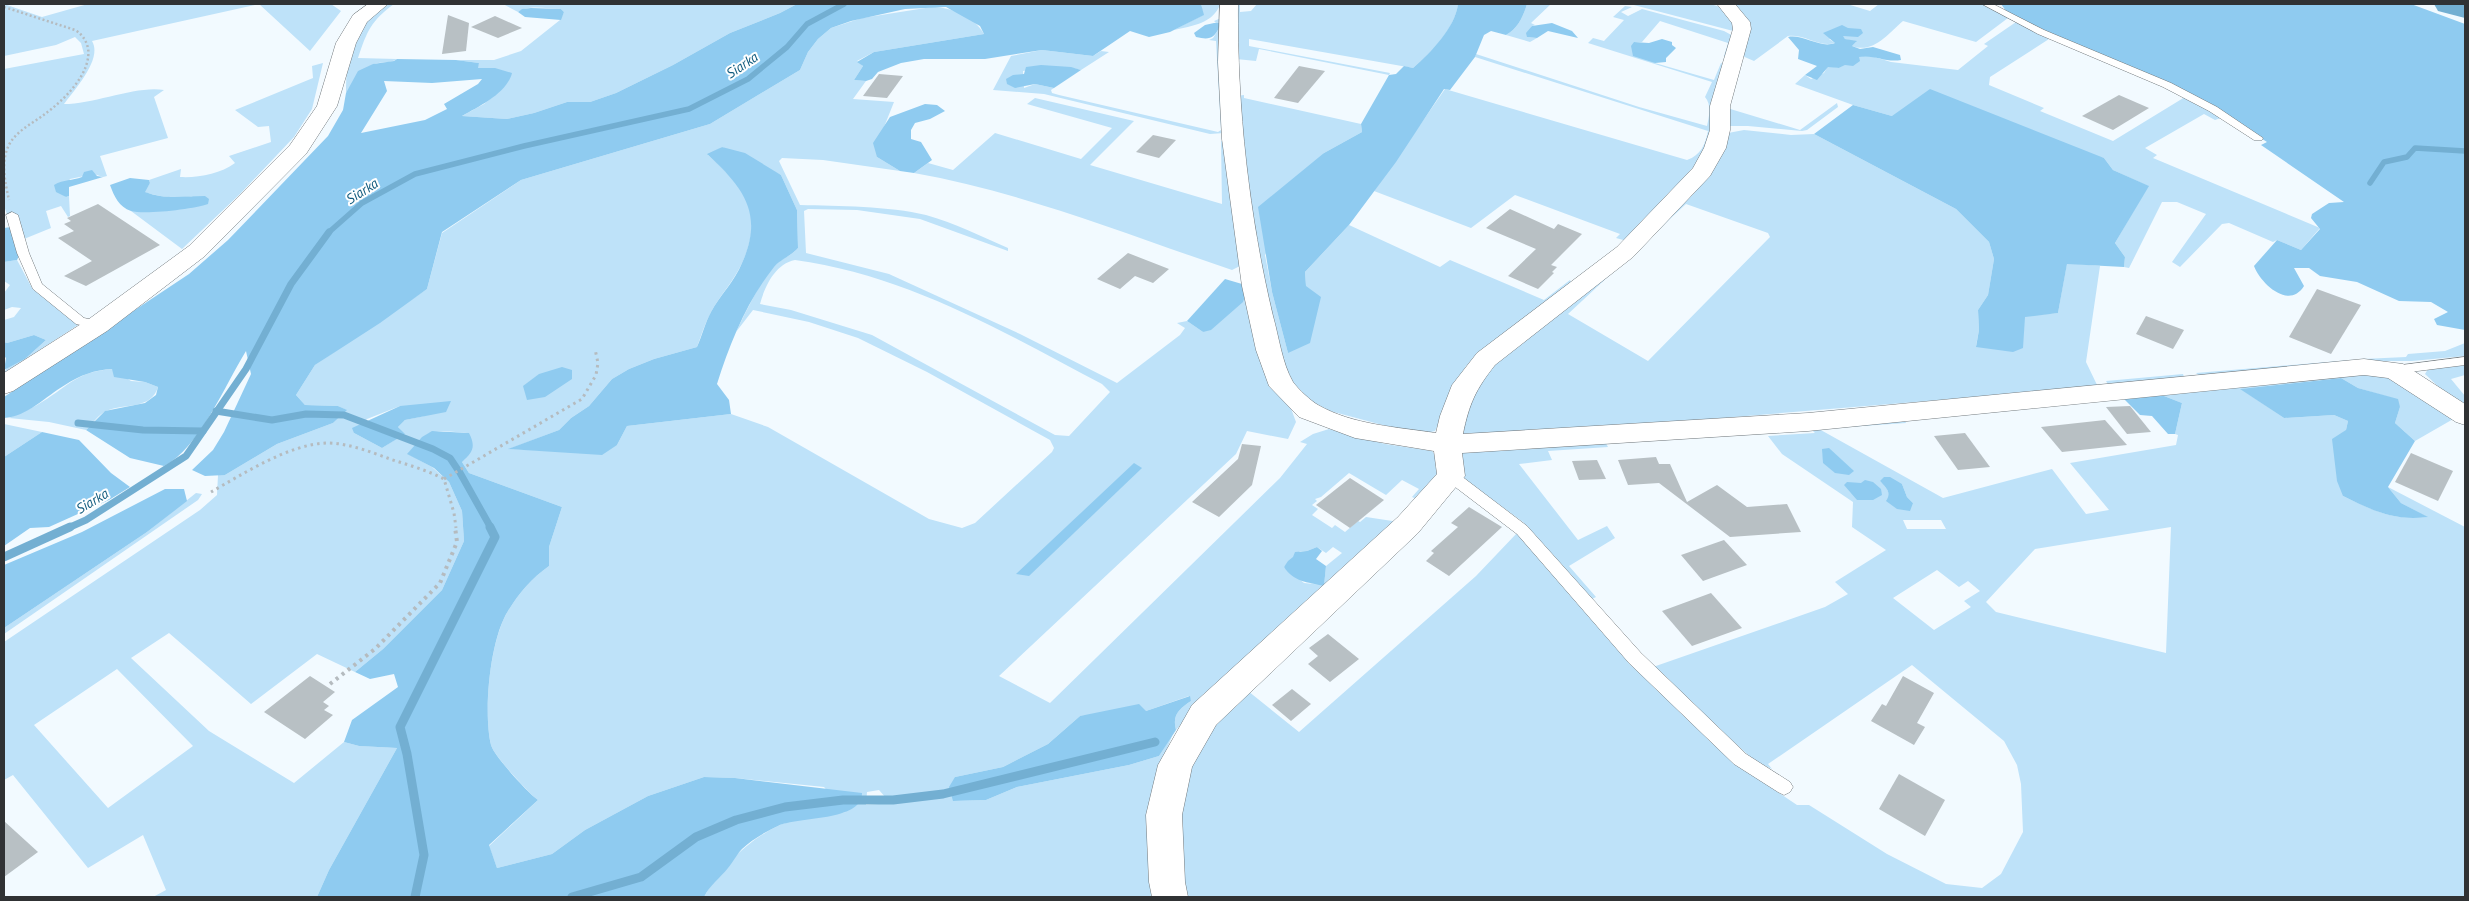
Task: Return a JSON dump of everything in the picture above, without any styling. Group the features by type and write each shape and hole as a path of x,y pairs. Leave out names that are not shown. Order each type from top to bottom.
{"street":[{"path":"4,385 98,325 197,251 298,149 327,106 346,43 360,19 379,4"},
{"path":"1229,4 1228,62 1233,139 1253,281 1269,350 1282,386 1308,411 1355,429 1447,444 1808,422 2364,367 2394,370 2465,416"},
{"path":"1170,897 1167,882 1164,815 1175,764 1204,715 1408,525 1450,476 1447,444 1453,416 1465,385 1486,359 1625,252 1702,171 1715,148 1720,130 1720,106 1742,29 1741,22 1726,4"}],"lane":[{"path":"1987,4 2041,32 2167,85 2213,109 2258,138"},
{"path":"12,216 23,253 37,286 80,321 98,325"},
{"path":"2394,370 2465,361"},
{"path":"1450,476 1522,530 1635,658 1740,759 1784,787"}],"path":[{"path":"4,7 70,28 80,34 89,51 85,69 67,94 11,141 6,159 4,178 12,216"},
{"path":"444,479 582,399 594,381 599,362 595,349"},
{"path":"211,492 290,452 326,443 348,447 433,473 444,479 454,513 457,542 440,583 375,649 330,684"}],"shaded area":[{"path":"4,4 42,17 88,4 259,4 92,41 94,56 91,65 64,104 142,90 164,90 154,97 168,138 100,156 107,176 103,177 94,174 70,179 62,194 66,197 69,196 70,216 68,217 61,206 46,211 51,228 24,239 18,215 8,217 4,206 4,69 84,54 81,43 75,37 56,45 4,56"},
{"path":"259,4 331,4 341,11 310,51"},
{"path":"383,4 394,4 371,27 358,58 397,59 370,66 358,77 346,93 346,78 353,44 365,24"},
{"path":"503,4 797,4 780,13 730,33 673,65 616,93 590,102 567,102 534,113 507,119 462,116 484,104 495,95 495,68 477,68 479,63 456,60 494,60 521,51 560,20 564,12 561,9 527,8 518,12"},
{"path":"797,4 1201,4 1204,15 1170,32 1149,37 1130,31 1093,56 1042,50 985,59 924,59 901,63 878,72 872,79 866,81 854,80 863,66 857,62 874,52 984,34 980,26 946,7 905,9 851,21 831,28 818,39 808,52 800,70 710,124 521,180 442,232 427,289 380,323 315,365 296,395 305,405 338,406 347,410 333,423 277,444 225,475 205,476 192,470 213,450 224,432 251,374 246,351 200,431 177,457 164,466 130,458 86,430 105,411 145,403 156,395 158,387 145,382 114,377 112,369 82,376 71,381 21,414 4,418 4,397 189,274 228,240 328,136 343,110 346,93 358,71 373,64 397,59 456,60 479,63 478,68 495,68 512,73 505,87 499,93 462,116 507,119 534,113 567,102 590,102 616,93 673,65 730,33 780,13","holes":["482,79 478,84 444,104 447,109 425,120 361,133 387,91 384,81 432,83"]},
{"path":"1201,4 1220,4 1213,16 1208,20 1174,30 1203,15"},
{"path":"1235,4 1240,4 1240,12 1251,11 1257,4 1458,4 1456,13 1447,31 1427,55 1413,68 1249,39 1249,46 1390,73 1389,75 1259,49 1256,61 1236,59 1233,10"},
{"path":"1458,4 1527,4 1520,22 1506,35 1491,31 1484,35 1475,57 1450,90 1444,89 1396,162 1349,225 1305,272 1306,286 1321,297 1310,343 1288,353 1272,292 1258,207 1324,153 1362,132 1361,124 1389,75 1396,74 1404,66 1413,68 1427,55 1447,31 1456,13"},
{"path":"1527,4 1551,4 1531,23 1535,25 1532,26 1527,37 1537,38 1530,42 1506,35 1520,22"},
{"path":"1630,4 1710,4 1724,8 1737,32"},
{"path":"1729,4 1847,4 1870,11 1879,4 1985,4 2008,18 1976,42 1903,21 1880,41 1860,48 1852,46 1856,42 1845,39 1842,36 1861,29 1829,39 1835,43 1829,44 1788,36 1754,61 1740,55"},
{"path":"2001,4 2411,4 2465,24 2465,330 2437,325 2434,319 2448,312 2431,302 2399,301 2357,282 2320,276 2309,268 2294,268 2304,286 2298,293 2291,296 2276,292 2263,280 2254,266 2277,240 2301,250 2320,229 2311,218 2312,214 2329,203 2344,202 2261,145 2267,142 2195,96 2068,42 2006,11"},
{"path":"1625,6 1632,7 1621,12 1628,16 1642,9 1724,31 1735,37 1730,56 1724,56 1728,43 1660,21 1642,42 1634,42 1655,63 1714,80 1721,63 1726,65 1714,124 1697,166 1627,241 1616,238 1620,234 1515,195 1471,228 1374,191 1445,89 1687,160 1692,158 1704,145 1708,131 1475,57 1476,54 1639,107 1707,126 1709,107 1705,97 1712,82 1588,43 1593,38 1604,41 1624,20 1613,17"},
{"path":"939,7 969,18 984,34 874,52 857,61 863,66 854,80 866,81 853,99 894,102 884,127 877,157 900,171 823,160 782,158 779,161 800,205 880,208 926,215 978,234 1008,248 1008,251 920,219 857,210 808,209 804,211 806,253 889,274 1020,334 1117,383 1180,335 1185,328 1177,323 1187,321 1203,332 1247,290 1296,422 1288,439 1247,431 1236,454 999,676 1050,703 1280,478 1307,444 1300,442 1313,434 1329,429 1385,444 1432,451 1438,459 1435,467 1439,470 1431,487 1421,501 1412,497 1419,489 1402,480 1386,495 1349,473 1321,497 1315,499 1317,501 1312,505 1318,509 1312,515 1332,528 1335,525 1345,532 1366,517 1399,522 1206,696 1176,730 1176,716 1191,701 1189,696 1146,711 1080,716 1048,744 1003,767 955,777 953,801 986,800 1017,787 1129,765 1159,756 1173,733 1163,760 1152,868 1158,897 704,897 727,865 746,847 767,832 784,823 846,812 824,787 735,778 704,777 648,796 585,830 552,854 497,868 489,846 538,800 505,765 491,745 488,696 493,657 502,624 508,611 526,586 549,566 549,547 562,507 469,473 462,462 468,433 440,431 428,434 422,438 408,454 432,467 449,482 462,511 464,541 442,590 383,649 355,672 317,654 251,704 169,633 131,658 209,731 294,783 344,742 359,746 397,748 329,870 317,897 153,897 166,890 143,835 88,868 13,775 4,780 4,642 200,510 217,495 218,475 225,475 277,444 333,423 346,410 338,406 305,405 296,395 315,365 427,289 442,233 521,180 710,124 800,70 808,52 818,39 831,28 862,18","holes":["722,147 781,175 797,210 798,248 771,269 754,296 736,332 753,310 809,322 858,338 927,372 1050,440 1054,448 1052,452 975,523 962,528 929,519 768,427 731,414 627,426 617,445 554,451 509,449 559,430 571,418 589,406 612,379 629,369 654,359 697,347 711,312 742,263 752,230 748,203 741,190 708,155","795,260 836,268 876,278 915,292 991,326 1102,384 1110,392 1069,436 1055,435 872,335 791,310 760,304 768,283 782,266","400,406 424,416 405,420 398,427 404,434 382,448 354,433 367,419","1134,464 1141,468 1029,575","1317,547 1326,553 1333,547 1342,553 1326,566 1324,585 1304,583 1284,567 1300,551 1307,551","117,669 193,746 108,808 34,725","879,790 886,798 879,804 866,805 867,792"]},
{"path":"522,9 561,9 564,12 561,20 525,17 518,12"},
{"path":"1221,18 1224,133 1210,134 1044,94 993,90 1011,56 1042,50 1093,56 1101,51 1109,52 1081,70 1060,67 1023,71 1024,88 1035,84 1054,88 1051,90 1052,93 1059,95 1218,132 1221,130 1216,41 1209,40 1213,38 1220,27 1214,21"},
{"path":"2016,22 2049,39 1990,77 1989,85 2044,108 2040,111 2113,141 2185,97 2166,89 2170,88 2221,118 2215,120 2204,114 2145,148 2157,155 2153,158 2320,228 2301,250 2277,240 2273,242 2229,223 2222,224 2180,267 2172,262 2206,214 2177,202 2162,202 2129,268 2124,267 2125,257 2115,243 2148,186 2113,170 2104,158 1892,116 1853,105 1795,84 1805,75 1811,79 1824,73 1828,66 1839,68 1859,57 1868,55 1891,62 1958,70 1988,46 1984,44"},
{"path":"1219,23 1220,26 1216,34 1208,38 1196,37 1194,33 1205,25"},
{"path":"1552,23 1572,31 1578,38 1548,31 1537,38 1527,37 1526,33 1532,26"},
{"path":"1842,25 1848,28 1861,29 1863,33 1858,37 1843,36 1845,39 1857,41 1852,46 1860,49 1873,47 1900,55 1901,60 1896,61 1864,56 1859,57 1860,61 1853,66 1828,67 1817,80 1805,75 1817,66 1798,59 1799,50 1788,37 1824,44 1835,43 1823,33"},
{"path":"1662,39 1672,42 1672,45 1676,48 1666,58 1666,62 1655,63 1633,56 1631,46 1634,42 1649,43"},
{"path":"323,63 312,109 294,137 240,194 182,249 131,211 174,209 193,196 168,197 144,192 150,183 149,180 181,169 180,177 194,177 216,173 235,163 229,156 271,142 269,126 258,127 235,110 313,78 312,66"},
{"path":"1041,65 1071,67 1081,70 1054,88 1035,84 1015,88 1007,84 1006,79 1013,75 1024,74 1026,67"},
{"path":"1930,89 2104,158 2113,170 2149,186 2115,243 2125,257 2124,267 2067,264 2058,313 2025,317 2023,348 2013,352 1976,347 1979,330 1978,310 1988,295 1994,259 1989,242 1956,209 1814,134 1853,105 1892,116"},
{"path":"1244,95 1244,98 1361,124 1362,132 1324,153 1265,255 1272,292 1288,353 1306,286 1305,272 1349,225 1440,267 1450,260 1544,300 1570,280 1573,287 1466,366 1435,431 1427,433 1390,427 1330,411 1304,397 1284,370 1263,287 1236,96"},
{"path":"1035,98 1134,121 1090,165 1222,204 1221,141 1229,145 1244,264 1232,270 1035,203 955,181 914,173 928,163 953,170 995,133 1081,159 1112,128 1027,104"},
{"path":"1837,103 1838,107 1807,130 1802,131 1726,126 1727,108 1800,130"},
{"path":"925,104 937,105 945,111 930,119 915,123 911,130 911,139 921,142 932,160 914,173 900,171 877,157 873,143 890,117"},
{"path":"1744,130 1791,135 1814,134 1956,209 1989,242 1994,259 1988,295 1978,310 1979,330 1976,346 2025,316 2058,313 2067,263 2100,266 2086,362 2098,387 1515,435 1466,435 1460,431 1461,406 1492,361 1582,291 1728,133","holes":["1686,204 1768,233 1770,237 1648,361 1568,314"]},
{"path":"722,147 745,153 781,175 797,210 798,248 776,265 764,280 734,338 717,384 729,400 731,414 627,426 617,445 602,455 508,449 559,430 571,418 589,406 612,379 629,369 654,359 697,347 711,312 739,270 748,246 751,230 747,203 731,178 707,154"},
{"path":"92,170 97,176 103,177 69,187 69,196 66,197 56,192 54,185 82,177 84,172"},
{"path":"130,178 149,180 150,183 145,192 167,197 205,196 209,199 208,204 170,211 131,211 120,204 110,185"},
{"path":"11,227 19,256 17,260 4,262 4,228"},
{"path":"17,260 32,288 78,325 4,373 7,368 25,359 46,340 34,335 7,343 4,342 4,320 14,317 21,308 12,307 4,310 4,293 10,285 4,281 4,262"},
{"path":"1225,279 1242,284 1247,290 1243,302 1211,330 1203,332 1187,321"},
{"path":"34,335 46,340 25,359 4,370 6,358 4,356 4,342 7,343"},
{"path":"2465,343 2465,356 2412,361 2367,361 2363,359 2406,357 2408,354 2445,351"},
{"path":"2351,360 2351,363 2201,377 2196,373"},
{"path":"2465,365 2465,375 2451,379 2465,396 2465,412 2425,374 2428,369"},
{"path":"562,367 572,370 572,379 545,397 527,400 523,386 539,374"},
{"path":"112,369 131,381 145,382 158,387 155,394 143,403 103,412 86,430 49,422 9,418 37,405 79,377"},
{"path":"2366,373 2383,375 2455,418 2415,441 2395,423 2400,407 2392,398 2358,388 2341,378 2241,389 2284,418 2334,415 2348,421 2343,496 2393,516 2427,517 2401,503 2388,487 2465,527 2465,897 1176,897 1172,877 1179,767 1243,687 1299,732 1476,576 1517,533 1748,772 1797,805 1809,805 1887,854 1946,884 1982,888 2001,874 2023,832 2021,784 2017,765 2004,741 1912,665 1768,764 1772,769 1756,762 1659,675 1653,667 1825,607 1848,594 1835,582 1886,550 1852,527 1853,502 1782,454 1768,436 1815,433 1810,428 1905,421 1906,423 1819,429 1943,498 2052,469 2086,514 2109,510 2070,463 2176,445 2178,435 2175,434 2182,403 2164,396 2158,390","holes":["1880,481 1902,484 1907,497 1913,503 1887,501 1889,493","1903,520 1941,520 1946,529 1907,529","2171,527 2166,653 1996,612 1986,602 2035,549","1937,570 1959,587 1968,581 1980,591 1964,601 1971,607 1934,630 1893,598"]},
{"path":"2183,374 2185,379 2109,386 2106,381"},
{"path":"2341,378 2358,388 2398,399 2400,407 2395,423 2415,441 2388,487 2401,503 2428,517 2404,518 2384,514 2343,496 2337,481 2332,439 2346,430 2348,421 2334,415 2284,418 2240,389"},
{"path":"2158,390 2164,396 2182,403 2175,434 2168,434 2152,416 2140,415 2124,399"},
{"path":"451,401 446,412 405,420 398,427 405,434 382,448 354,433 352,428 400,406"},
{"path":"4,424 42,432 4,457"},
{"path":"432,431 469,433 473,446 469,455 462,462 469,473 562,507 549,547 549,566 526,586 508,611 502,623 493,657 488,695 491,745 512,774 538,800 489,845 497,868 552,854 585,830 648,796 704,777 735,778 862,793 859,802 852,809 841,814 787,823 759,836 740,851 704,897 317,897 329,870 397,748 359,746 344,742 352,720 398,687 394,674 370,679 355,672 383,649 442,590 464,541 462,511 449,482 434,468 407,454 422,437"},
{"path":"42,432 79,440 111,473 130,487 109,500 49,527 30,528 4,546 4,457"},
{"path":"1603,438 1608,447 1548,451 1552,460 1519,464 1578,540 1607,526 1615,538 1569,566 1596,597 1592,599 1523,522 1460,476 1459,463 1463,452"},
{"path":"1829,448 1854,471 1849,475 1835,473 1823,463 1822,449"},
{"path":"1134,463 1142,468 1029,576 1016,574"},
{"path":"1884,477 1890,477 1902,484 1907,497 1913,503 1910,511 1897,509 1886,501 1888,493 1880,481"},
{"path":"1865,480 1873,482 1881,489 1882,495 1873,500 1857,500 1844,485 1847,482 1861,483"},
{"path":"165,489 184,489 187,501 147,532 4,628 4,565 82,532"},
{"path":"196,493 202,494 198,500 4,634 4,628 147,532"},
{"path":"1317,547 1322,551 1316,559 1326,566 1324,586 1297,579 1284,567 1295,552 1307,551"},
{"path":"1190,696 1191,701 1176,716 1176,730 1159,756 1129,765 1017,787 986,800 953,801 949,787 955,777 1003,767 1048,744 1080,716 1139,704 1146,711"}],"building":[{"path":"448,15 469,23 466,51 442,54"},
{"path":"495,16 522,28 498,38 471,27"},
{"path":"1299,66 1325,71 1298,103 1274,98"},
{"path":"879,74 903,76 887,98 863,96"},
{"path":"2119,95 2149,108 2113,130 2082,116"},
{"path":"1153,135 1176,140 1159,158 1136,152"},
{"path":"98,204 160,245 86,286 64,276 92,261 58,238 74,231 64,224 71,221 67,218"},
{"path":"1510,209 1554,229 1558,224 1582,234 1551,265 1557,267 1552,272 1554,273 1538,289 1508,276 1536,249 1486,228"},
{"path":"1128,253 1169,269 1153,283 1135,276 1120,289 1097,279"},
{"path":"2317,289 2361,305 2331,354 2289,337"},
{"path":"2146,316 2184,330 2173,349 2136,334"},
{"path":"2130,406 2151,432 2127,434 2106,407"},
{"path":"2105,420 2127,445 2062,452 2041,427"},
{"path":"1965,433 1990,467 1958,470 1934,436"},
{"path":"1242,444 1261,446 1252,485 1219,517 1192,502 1238,459"},
{"path":"2411,453 2453,471 2438,501 2395,482"},
{"path":"1656,457 1659,464 1670,464 1687,502 1717,485 1747,507 1787,504 1801,532 1730,537 1659,483 1628,485 1618,460"},
{"path":"1597,460 1606,479 1579,480 1572,461"},
{"path":"1350,478 1384,500 1350,528 1316,505"},
{"path":"1469,507 1502,527 1449,576 1426,561 1434,553 1431,551 1458,527 1451,523"},
{"path":"1724,540 1747,565 1703,581 1681,555"},
{"path":"1711,593 1742,628 1692,646 1662,611"},
{"path":"1328,634 1359,659 1330,682 1308,664 1318,656 1309,648"},
{"path":"310,676 335,692 323,702 329,706 324,710 333,715 305,739 264,712"},
{"path":"1903,676 1934,693 1917,723 1925,727 1914,745 1871,721 1882,704 1886,706"},
{"path":"1292,689 1311,704 1291,721 1272,705"},
{"path":"1899,774 1945,800 1925,836 1879,809"},
{"path":"4,821 38,852 4,877"}],"waterway":[{"name":"Siarka","path":"329,232 362,203 415,174 524,146 689,109 748,79 787,47 807,24 844,4"},
{"path":"2449,4 2465,9"},
{"path":"2370,183 2384,162 2407,157 2415,148 2465,151"},
{"name":"Siarka","path":"217,411 246,369 291,284 329,232"},
{"name":"Siarka","path":"68,528 86,520 186,456 217,411"},
{"path":"217,411 272,420 306,414 344,415 433,449 450,458 458,470"},
{"path":"78,423 143,430 203,431"},
{"path":"459,471 491,528"},
{"name":"Siarka","path":"4,557 70,527"},
{"path":"415,897 424,855 407,754 400,727 495,537 490,527"},
{"path":"572,897 641,877 696,837 736,820 785,807 843,800 893,800 943,794 1155,742"}]}
